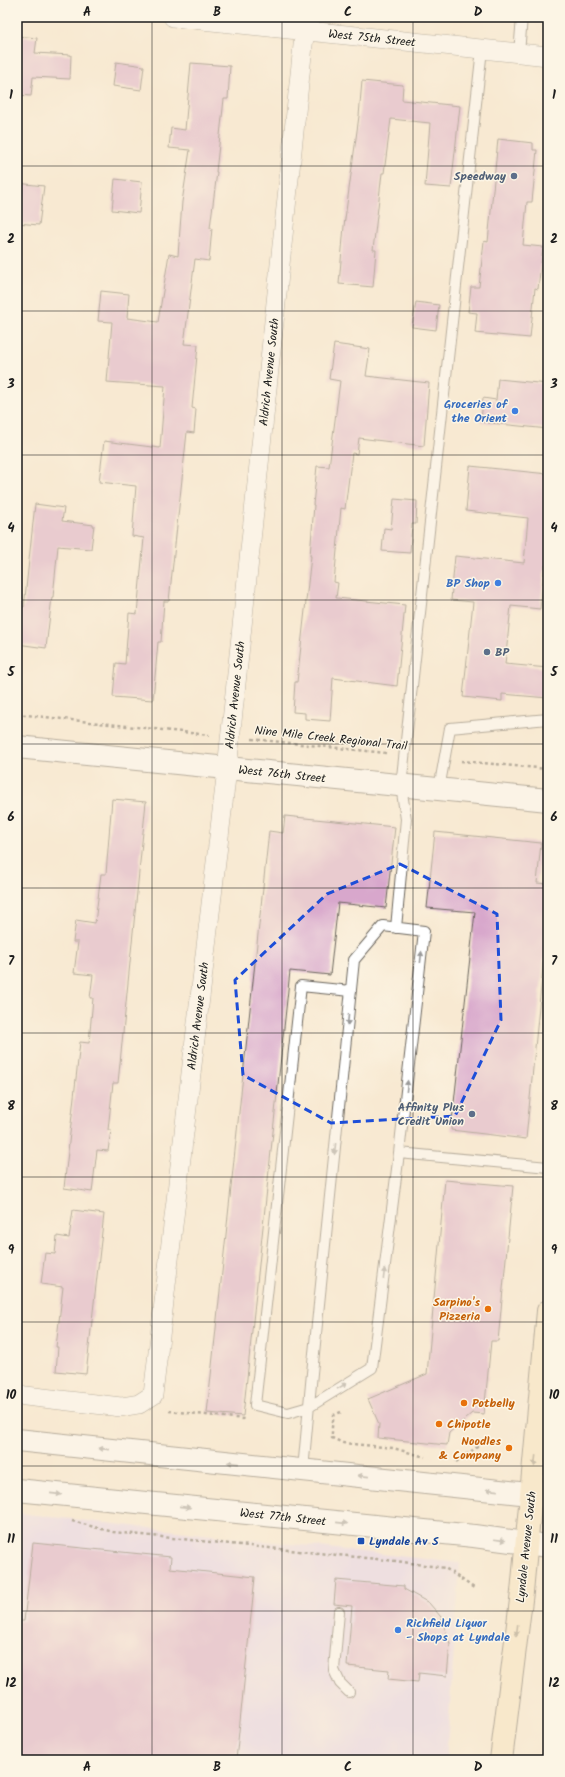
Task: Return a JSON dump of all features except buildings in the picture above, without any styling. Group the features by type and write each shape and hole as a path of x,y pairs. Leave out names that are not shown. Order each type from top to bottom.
{"main road":[{"name":"Lyndale Avenue South","path":"501,1760 522,1592 526,1543 539,1495 548,1311"}],"street":[{"name":"West 75th Street","path":"173,17 305,24 482,49 548,56"},
{"name":"Aldrich Avenue South","path":"153,1395 227,769 305,24"},
{"name":"West 76th Street","path":"17,747 548,800"},
{"path":"17,1395 121,1407 139,1404 153,1395"},
{"path":"17,1440 539,1495"},
{"name":"West 77th Street","path":"17,1490 548,1546"}],"lane":[{"path":"519,53 522,17"},
{"path":"396,928 406,819 401,786 404,755 482,49"},
{"path":"439,789 450,728 548,719"},
{"path":"303,1470 307,1426 309,1407 351,991 354,960 383,926 424,931 399,1153 372,1368 309,1407 288,1413 255,1405 301,986 351,991"},
{"path":"399,1153 548,1167"},
{"path":"339,1612 334,1670 340,1683 349,1692"}],"path":[{"name":"Nine Mile Creek Regional Trail","path":"17,714 404,755"},
{"path":"444,759 548,769"},
{"path":"153,1395 169,1411 244,1419"},
{"path":"341,1412 334,1415 332,1438 343,1443 393,1448 430,1459"},
{"path":"307,1426 332,1427"},
{"path":"451,1466 480,1445"},
{"path":"71,1521 113,1532 396,1561 445,1568 474,1588"}],"highlighted area":[{"path":"400,864 497,914 501,1020 455,1116 331,1123 243,1075 235,980 327,894"}],"shaded area":[{"path":"17,1513 460,1563 446,1760 17,1760"}],"place":[{"name":"Speedway","path":"514,176"},
{"name":"Groceries of the Orient","path":"515,411"},
{"name":"BP Shop","path":"498,583"},
{"name":"BP","path":"487,652"},
{"name":"Affinity Plus Credit Union","path":"472,1114"},
{"name":"Sarpino's Pizzeria","path":"488,1309"},
{"name":"Potbelly","path":"464,1403"},
{"name":"Chipotle","path":"439,1424"},
{"name":"Noodles & Company","path":"509,1448"},
{"name":"Lyndale Av S","path":"361,1541"},
{"name":"Richfield Liquor - Shops at Lyndale","path":"398,1630"}]}
